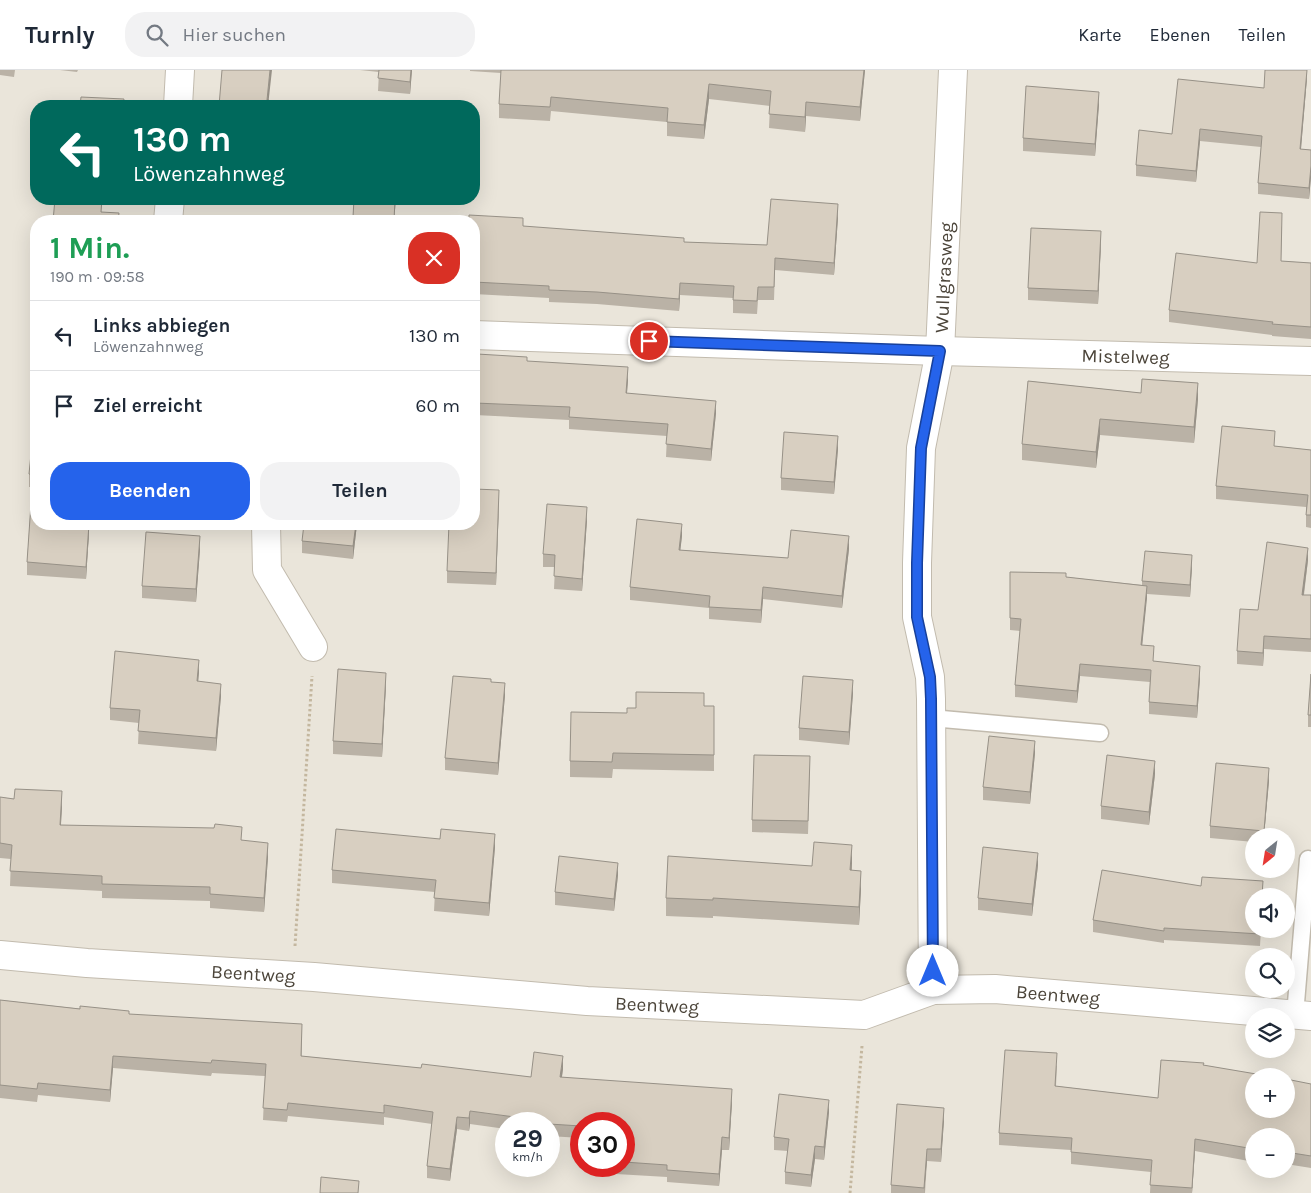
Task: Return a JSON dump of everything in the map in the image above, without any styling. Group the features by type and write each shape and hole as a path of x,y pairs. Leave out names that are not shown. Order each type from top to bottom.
{"street":[{"path":"178,100 180,70"},
{"name":"Wullgrasweg","path":"933,990 930,677 917,617 917,563 921,448 940,351 953,70"},
{"name":"Mistelweg","path":"480,335 940,351 1311,361"},
{"path":"266,530 267,570 313,648"},
{"name":"Beentweg","path":"0,955 87,963 292,976 587,1001 864,1015 933,990 995,989 1303,1015"}],"lane":[{"path":"931,718 1100,733"},
{"path":"1303,1015 1308,859"}],"path":[{"path":"292,976 313,648"},
{"path":"850,1193 864,1015"}],"shaded area":[{"path":"0,70 1311,70 1311,1193 0,1193"}],"building":[{"path":"222,70 270,70 267,100 220,100"},
{"path":"379,70 411,70 410,82 378,78"},
{"path":"501,70 864,70 860,107 806,102 805,117 769,114 771,91 709,84 704,125 667,122 668,108 551,97 550,107 499,104"},
{"path":"1265,70 1307,70 1300,149 1311,150 1309,188 1258,183 1262,136 1200,129 1196,171 1136,165 1139,130 1172,134 1178,79 1264,88"},
{"path":"1026,86 1099,92 1095,144 1023,138"},
{"path":"81,97 124,99 124,100 81,100"},
{"path":"771,199 838,204 834,263 775,258 774,287 758,287 757,301 733,300 734,286 680,283 679,299 549,290 549,286 480,282 480,216 523,218 523,226 684,238 684,242 767,245"},
{"path":"54,205 102,205 101,212 119,213 119,215 54,215"},
{"path":"354,205 395,205 394,215 353,215"},
{"path":"1260,212 1282,213 1281,261 1311,263 1311,327 1272,324 1273,322 1169,310 1176,253 1257,263"},
{"path":"1031,228 1101,231 1098,291 1028,288"},
{"path":"480,354 527,357 527,361 628,367 626,393 716,401 711,449 666,444 668,424 569,417 570,407 480,403"},
{"path":"1142,379 1198,383 1194,427 1100,419 1096,452 1022,444 1028,381 1141,393"},
{"path":"1222,426 1275,431 1274,446 1311,450 1311,515 1306,515 1308,495 1216,486"},
{"path":"784,432 838,436 834,482 781,478"},
{"path":"480,489 499,490 496,573 447,571 449,530 480,530"},
{"path":"547,504 587,507 582,579 554,576 555,555 543,554"},
{"path":"30,518 30,530 89,530 86,567 27,562"},
{"path":"637,519 682,524 679,550 788,558 791,530 849,536 842,596 763,587 761,610 709,607 710,596 630,587"},
{"path":"303,530 355,530 353,546 302,541"},
{"path":"146,532 200,536 196,589 142,586"},
{"path":"1267,542 1308,548 1302,595 1311,595 1311,639 1264,636 1263,653 1237,651 1240,609 1258,610"},
{"path":"1145,551 1192,555 1190,585 1142,581"},
{"path":"1010,572 1066,573 1066,577 1147,586 1141,645 1154,646 1153,661 1200,666 1197,706 1149,702 1151,670 1080,664 1077,691 1015,685 1021,619 1010,618"},
{"path":"115,651 199,660 197,681 221,684 216,738 138,731 140,710 110,708"},
{"path":"338,669 386,673 382,744 333,741"},
{"path":"1311,674 1311,715 1308,715"},
{"path":"453,676 491,679 491,682 505,683 498,763 445,758"},
{"path":"803,676 853,680 849,732 799,728"},
{"path":"636,692 704,693 704,706 714,706 714,755 613,753 612,762 570,761 571,712 627,713 627,708 636,708"},
{"path":"989,736 1035,741 1030,792 983,787"},
{"path":"754,755 810,756 808,821 752,820"},
{"path":"1107,755 1155,761 1149,812 1101,806"},
{"path":"1216,763 1269,768 1264,828 1245,829 1210,826"},
{"path":"15,789 62,791 60,825 214,828 215,824 242,827 241,840 268,843 264,898 210,894 210,887 102,884 102,876 10,871 12,845 0,843 0,797 14,799"},
{"path":"336,829 440,839 441,829 495,834 489,903 434,898 436,880 332,870"},
{"path":"814,842 852,845 850,870 861,871 859,907 713,898 713,900 666,898 668,856 812,866"},
{"path":"983,847 1038,853 1032,904 978,898"},
{"path":"559,856 618,863 614,899 555,892"},
{"path":"1102,870 1201,886 1202,877 1263,881 1263,888 1245,888 1245,933 1164,928 1164,931 1093,920"},
{"path":"0,1000 80,1009 80,1006 129,1011 129,1014 302,1024 301,1056 421,1068 422,1064 531,1077 534,1052 563,1056 560,1077 732,1089 729,1138 722,1137 719,1174 667,1170 667,1165 635,1163 635,1112 570,1112 570,1125 560,1125 560,1112 495,1112 495,1114 470,1111 469,1118 457,1117 450,1169 427,1166 433,1112 384,1105 384,1113 288,1103 287,1110 263,1108 266,1064 212,1060 211,1063 113,1056 110,1090 38,1083 37,1089 0,1085"},
{"path":"1005,1050 1057,1053 1055,1086 1158,1098 1161,1060 1204,1063 1203,1065 1245,1072 1245,1118 1295,1118 1295,1081 1311,1084 1311,1156 1295,1153 1295,1128 1245,1128 1245,1147 1195,1139 1192,1188 1150,1185 1152,1160 1071,1152 1072,1138 999,1133"},
{"path":"779,1094 829,1100 824,1147 815,1146 811,1175 785,1172 789,1139 774,1137"},
{"path":"897,1104 944,1108 941,1149 927,1149 924,1188 891,1185"},
{"path":"321,1177 359,1181 358,1193 320,1193"}],"route":[{"path":"649,341 940,351 921,448 917,563 917,617 930,677 931,699 933,971"}]}
